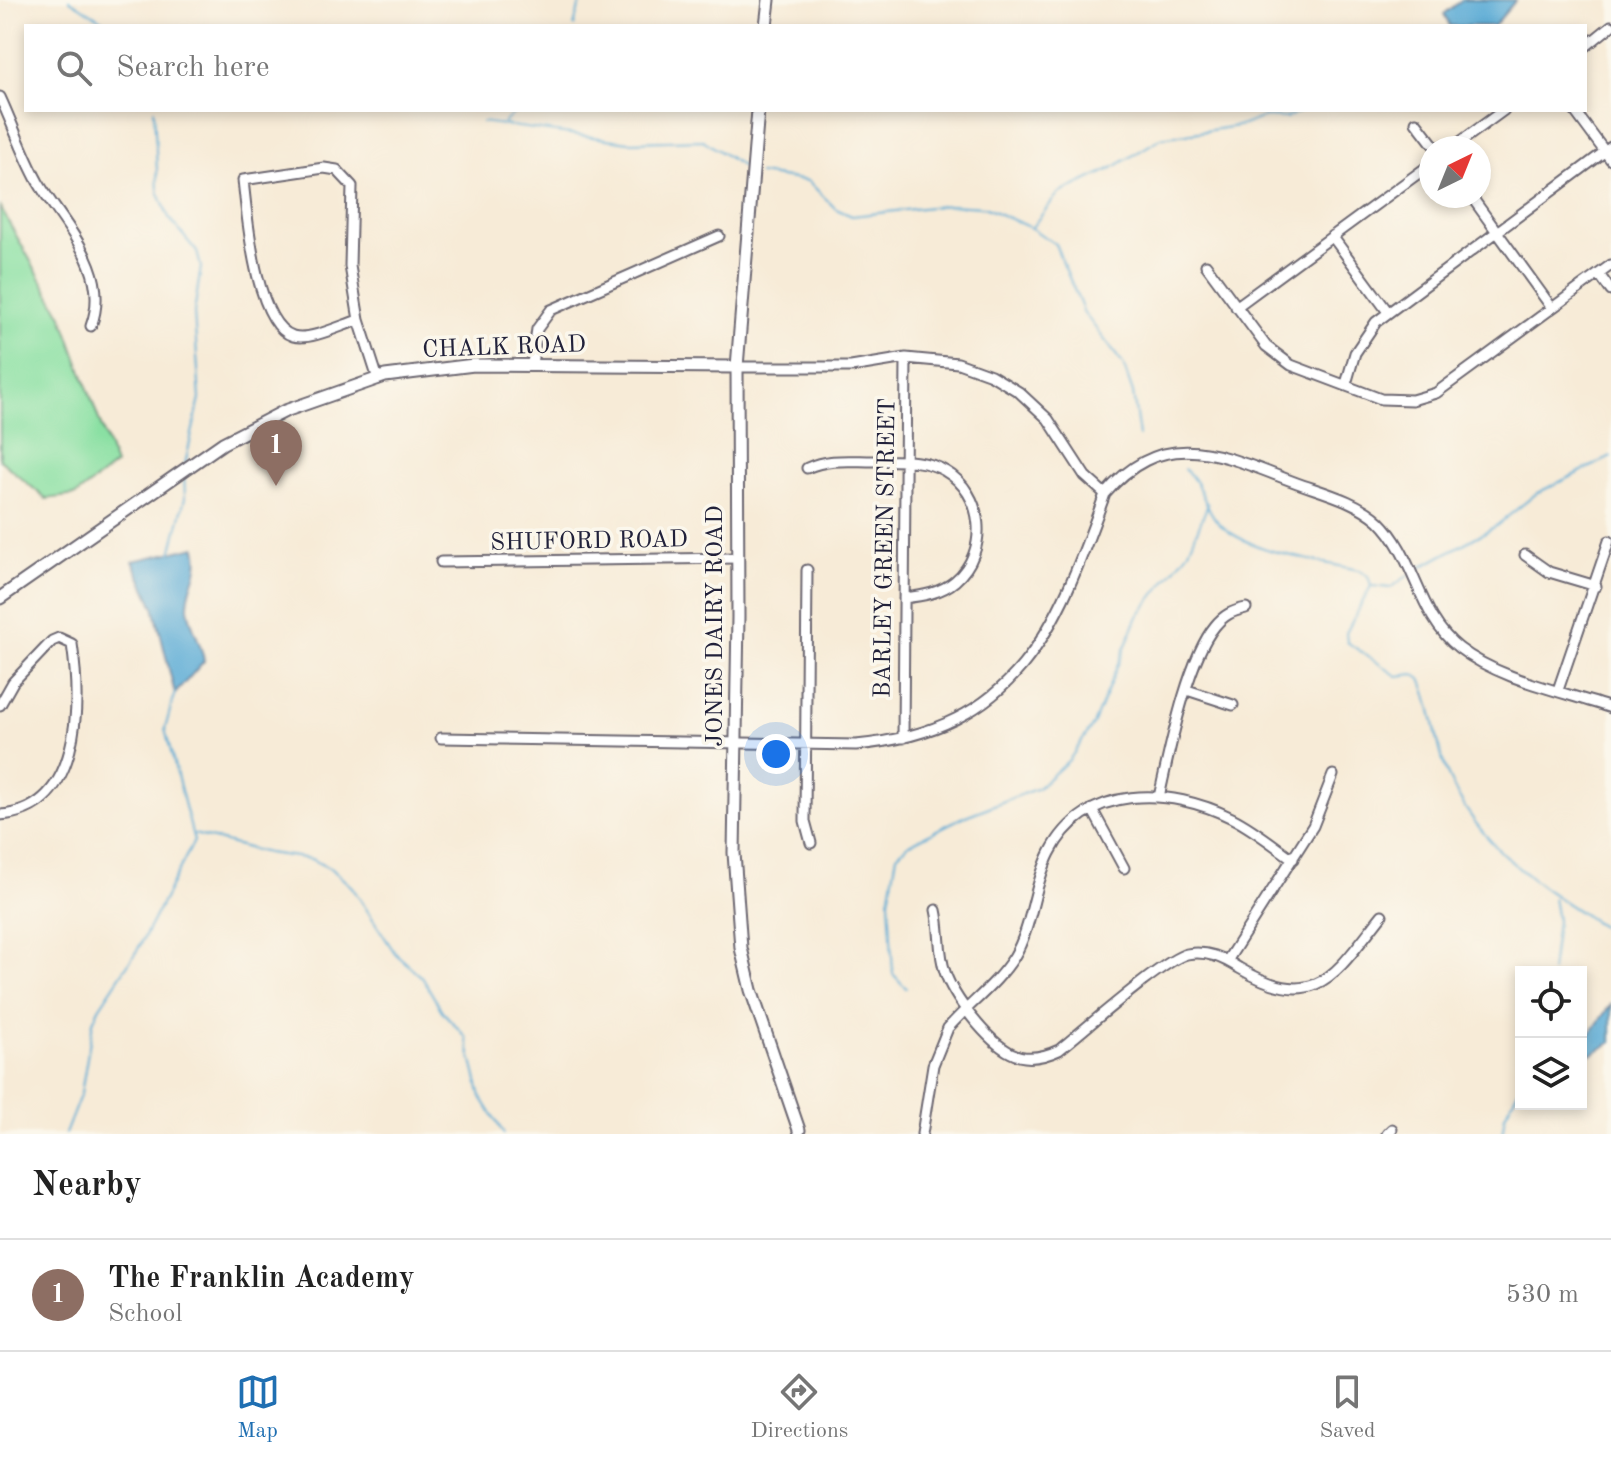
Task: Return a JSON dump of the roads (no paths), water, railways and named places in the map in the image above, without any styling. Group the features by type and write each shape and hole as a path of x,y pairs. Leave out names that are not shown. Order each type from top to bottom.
{"street":[{"path":"766,24 769,0"},
{"path":"1587,45 1611,26"},
{"path":"0,97 36,179 89,262 97,301 91,326"},
{"name":"JONES DAIRY ROAD","path":"758,112 737,367 734,853 741,948 758,1013 799,1132"},
{"path":"1468,136 1501,112"},
{"path":"1346,384 1361,340 1388,312 1609,153 1576,112"},
{"path":"1416,122 1427,136"},
{"path":"359,320 301,337 282,330 258,280 243,180 324,168 337,170 348,177 353,195 350,266 359,320 378,379"},
{"path":"1236,307 1419,173"},
{"path":"1480,208 1552,308"},
{"path":"532,364 537,329 551,310 719,236"},
{"path":"1332,236 1388,312"},
{"path":"1206,265 1236,307 1279,357 1381,399 1401,401 1424,398 1448,385 1611,265"},
{"path":"1599,274 1611,291"},
{"path":"737,367 851,367 906,358 958,363 991,375 1019,392 1048,419 1085,476 1105,494"},
{"name":"BARLEY GREEN STREET","path":"903,738 906,358"},
{"name":"CHALK ROAD","path":"0,598 223,443 285,411 378,379 439,367 532,364 737,367"},
{"path":"441,738 856,745 938,729 970,713 1004,687 1024,665 1064,604 1105,494 1127,470 1148,458 1176,450 1200,451 1232,459 1355,505 1380,522 1390,535 1424,605 1447,638 1485,665 1611,708"},
{"path":"807,468 822,461 931,465 957,480 972,500 979,531 971,561 955,581 929,594 904,598"},
{"path":"1558,690 1609,541"},
{"path":"1525,555 1549,572 1596,586"},
{"name":"SHUFORD ROAD","path":"441,562 738,558"},
{"path":"807,570 805,821 811,843"},
{"path":"1159,797 1187,690 1207,638 1229,612 1246,608"},
{"path":"0,705 3,690 52,641 59,638 72,644 75,720 61,780 20,814 0,815"},
{"path":"1187,690 1233,705"},
{"path":"1227,961 1313,826 1333,775"},
{"path":"922,1134 933,1065 941,1043 965,1009 1014,956 1049,854 1067,829 1092,809 1121,797 1159,797 1231,818 1293,859"},
{"path":"1092,809 1124,868"},
{"path":"936,910 945,972 965,1009 1012,1054 1037,1058 1059,1050 1173,960 1199,953 1227,961 1266,984 1285,989 1318,984 1335,972 1382,915"}],"water":[{"path":"1462,0 1516,0 1496,24 1449,24 1444,14"},
{"path":"196,547 197,564 188,611 204,661 175,694 154,607 133,561"},
{"path":"1611,1004 1611,1043 1592,1054 1587,1054 1587,1038"}],"waterway":[{"path":"70,0 108,24"},
{"path":"575,24 581,0"},
{"path":"154,112 158,191 169,218 197,252 201,267 194,313 200,399 185,464"},
{"path":"504,123 515,112"},
{"path":"1032,227 1058,194 1111,169 1161,138 1243,125 1264,117 1286,118 1300,112"},
{"path":"482,122 629,142 703,140 749,171"},
{"path":"759,174 808,181 836,209 852,216 948,205 984,207 1031,228 1055,244 1084,313 1123,364 1133,393 1139,436"},
{"path":"1414,571 1496,526 1537,493 1611,457"},
{"path":"1184,469 1195,481 1212,515 1229,532 1283,554 1358,570 1368,576 1371,585"},
{"path":"171,554 185,498 184,474"},
{"path":"906,988 893,974 889,900 897,855 909,844 963,817 1038,788 1069,760 1093,725 1138,616 1189,551 1208,504"},
{"path":"1372,586 1390,588 1409,575"},
{"path":"1371,586 1346,633 1347,642 1397,676 1414,674 1421,679 1447,773 1460,800 1477,824 1495,846 1538,883 1611,932"},
{"path":"65,1134 81,1093 93,1022 99,1008 138,949 194,841 165,729 175,692"},
{"path":"194,834 267,853 311,859 333,870 352,887 395,953 422,977 442,1011 466,1037 481,1097 504,1134"},
{"path":"1552,966 1557,921 1553,898"},
{"path":"1502,1134 1505,1115 1515,1096"}],"place":[{"name":"The Franklin Academy","path":"276,486"}]}
